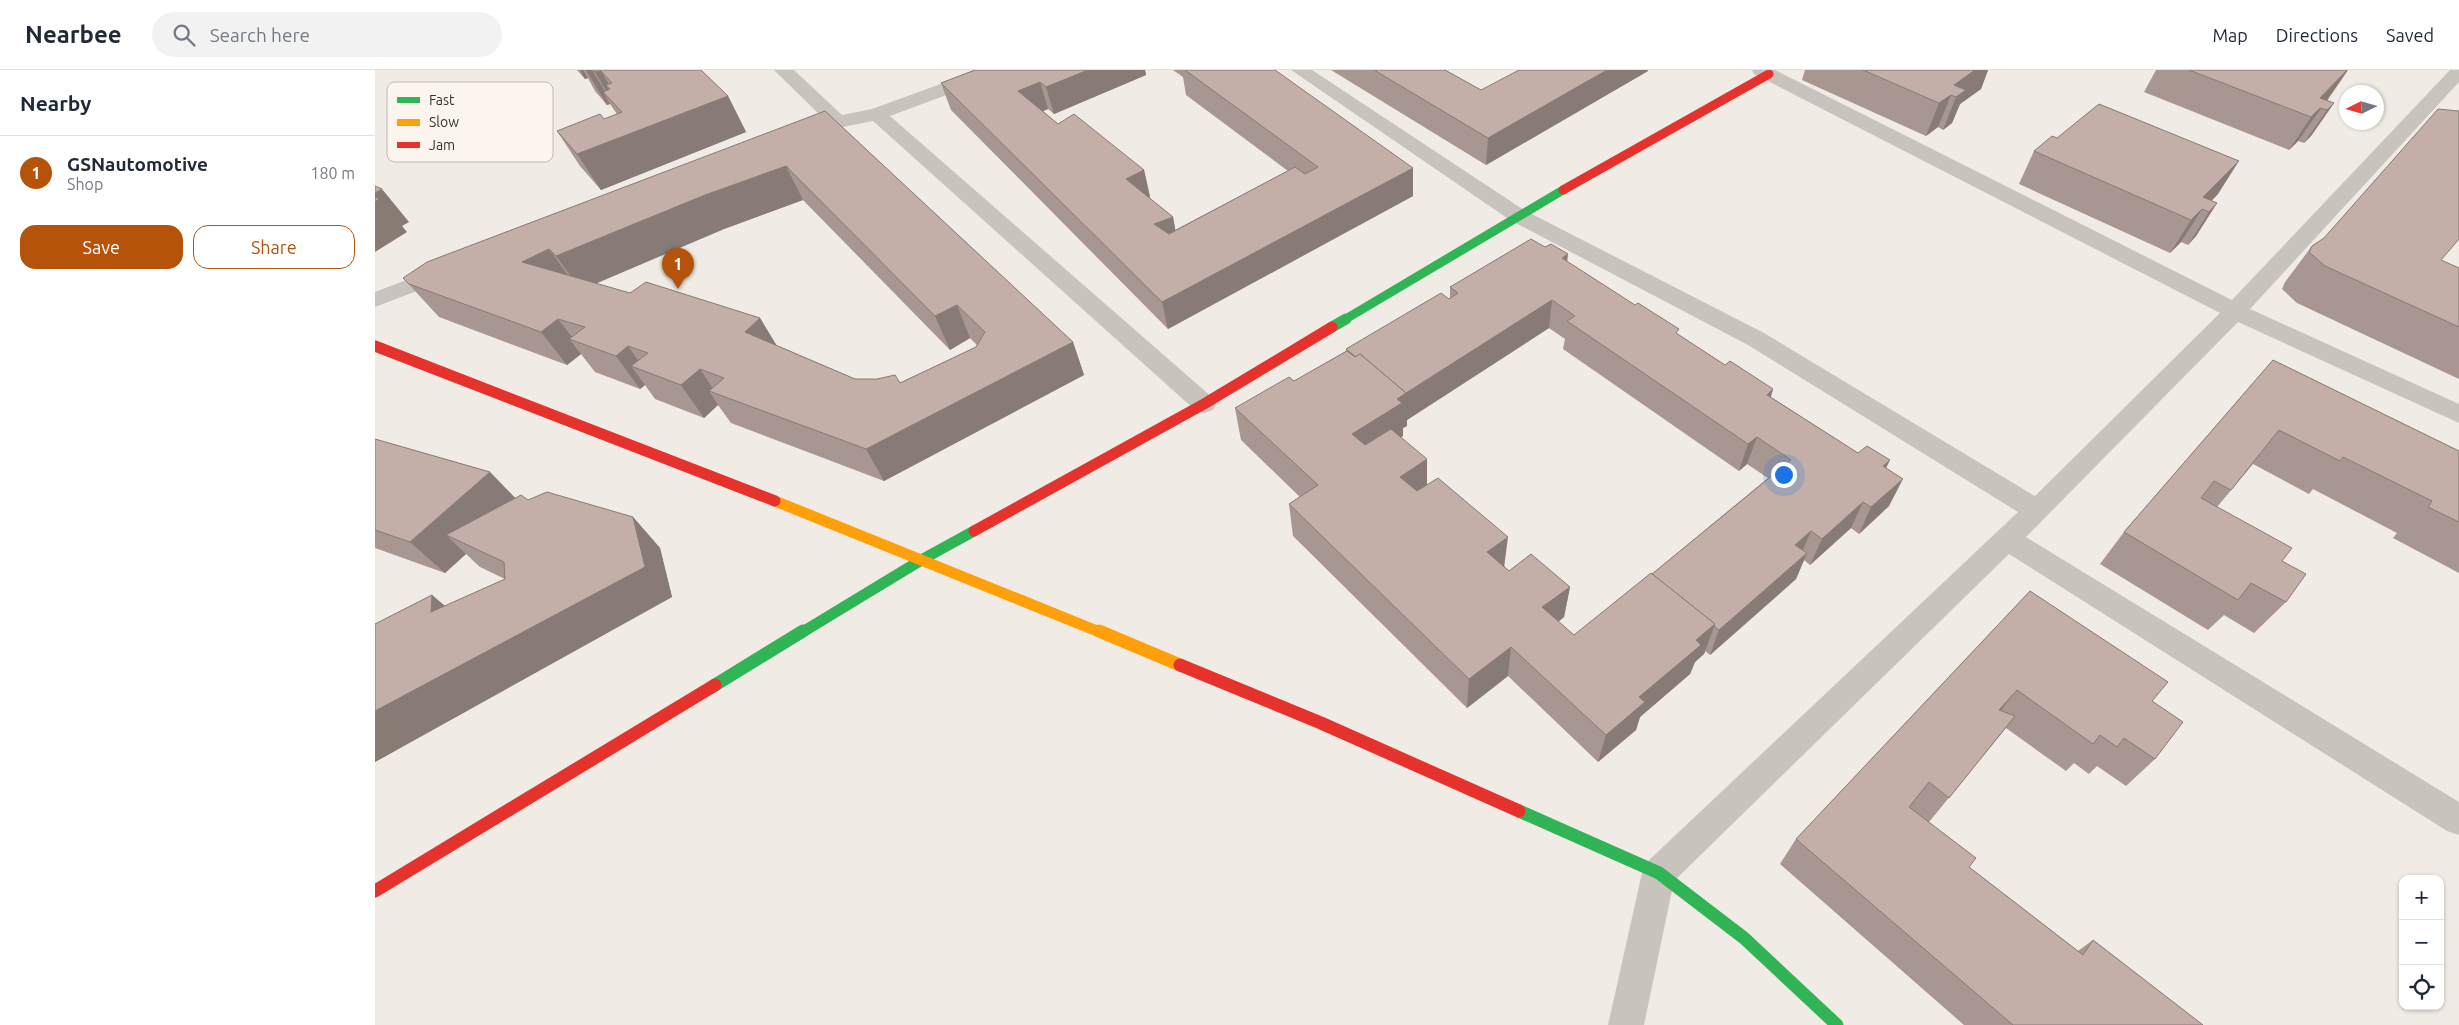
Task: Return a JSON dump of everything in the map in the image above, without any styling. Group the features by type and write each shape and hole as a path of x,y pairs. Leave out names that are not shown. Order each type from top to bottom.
{"street":[{"path":"783,70 838,122"},
{"path":"782,142 838,122 877,114 995,70"},
{"path":"1300,70 1517,215 1756,339 2037,510"},
{"path":"1626,1025 1659,873 2037,510 2235,311 2459,71"},
{"path":"375,891 923,559 1204,404 1517,215 1765,72 2235,311 2459,414"},
{"path":"877,114 1204,404"},
{"path":"375,300 463,264"},
{"path":"375,346 923,559 1321,723 1659,873 1743,938 1837,1025"},
{"path":"2007,539 2459,820"}],"building":[{"path":"593,70 701,70 728,96 577,154 557,131 600,114 604,119 622,112 603,92 610,89 606,85 612,83 601,71 595,72"},
{"path":"975,70 1088,70 1046,87 1040,82 1018,91 1058,124 1074,114 1144,170 1126,179 1173,217 1154,224 1169,234 1295,167 1305,174 1318,167 1185,70 1275,70 1413,168 1162,302 941,83"},
{"path":"1374,70 1445,70 1481,90 1519,70 1607,70 1488,138"},
{"path":"1863,70 1975,70 1954,85 1966,90 1956,97 1951,95 1939,103"},
{"path":"2189,70 2347,70 2320,98 2334,103 2327,110 2320,108 2311,117"},
{"path":"2099,104 2239,161 2203,197 2217,203 2209,212 2202,209 2191,220 2034,151 2052,136 2057,138"},
{"path":"2438,109 2459,111 2459,239 2441,260 2459,268 2459,327 2325,266 2309,252 2312,246 2324,238"},
{"path":"825,111 1073,342 866,449 709,391 724,378 700,369 681,385 631,366 648,353 628,346 616,356 569,339 585,327 558,319 541,332 409,284 403,278 427,262","holes":["786,166 935,316 957,305 985,332 976,347 900,383 895,375 877,379 855,379 745,332 760,318 646,282 630,293 522,262 549,249 556,256 705,195"]},
{"path":"375,186 382,189 375,193"},
{"path":"1531,239 1545,247 1551,244 1568,254 1562,258 1635,305 1638,303 1679,329 1676,333 1725,365 1730,361 1773,389 1767,395 1858,453 1867,446 1890,460 1883,466 1903,479 1871,507 1863,502 1822,539 1811,531 1795,545 1807,553 1719,630 1714,626 1715,624 1652,574 1791,460 1757,437 1748,444 1567,321 1575,316 1552,300 1406,393 1360,354 1356,357 1346,349 1441,293 1449,299 1458,293 1450,287"},
{"path":"1347,351 1355,357 1360,354 1406,393 1397,399 1402,403 1352,434 1365,445 1391,429 1427,459 1400,477 1417,491 1438,478 1508,537 1487,552 1509,571 1531,554 1570,587 1542,607 1574,635 1651,573 1715,624 1696,640 1701,645 1639,697 1645,702 1606,735 1511,647 1469,679 1289,504 1318,485 1235,408 1289,377 1294,381"},
{"path":"2273,360 2459,451 2459,522 2428,507 2432,501 2343,457 2340,461 2279,430 2231,490 2214,481 2201,498 2292,548 2282,561 2306,574 2286,602 2251,583 2238,600 2124,532"},
{"path":"375,439 490,472 410,542 375,530"},
{"path":"547,492 633,517 645,567 375,711 375,624 432,595 431,612 505,579 504,562 446,535 521,495 528,500"},
{"path":"2030,591 2168,682 2152,701 2183,722 2155,759 2124,738 2117,747 2100,735 2093,744 2017,690 1999,710 2015,716 1949,798 1929,782 1909,807 1976,858 1969,867 2083,955 2093,940 2203,1025 2013,1025 1796,839"}],"traffic: fast":[{"path":"1332,327 1563,190"},
{"path":"715,685 923,559 974,531"},
{"path":"1519,811 1659,873 1744,938 1837,1025"}],"traffic: slow":[{"path":"775,501 923,559 1180,665"}],"traffic: jam":[{"path":"1563,190 1769,74"},
{"path":"974,531 1204,404 1332,327"},
{"path":"375,346 775,501"},
{"path":"1180,665 1321,723 1519,811"},
{"path":"375,891 715,685"}],"place":[{"name":"GSNautomotive","path":"678,289"}]}
